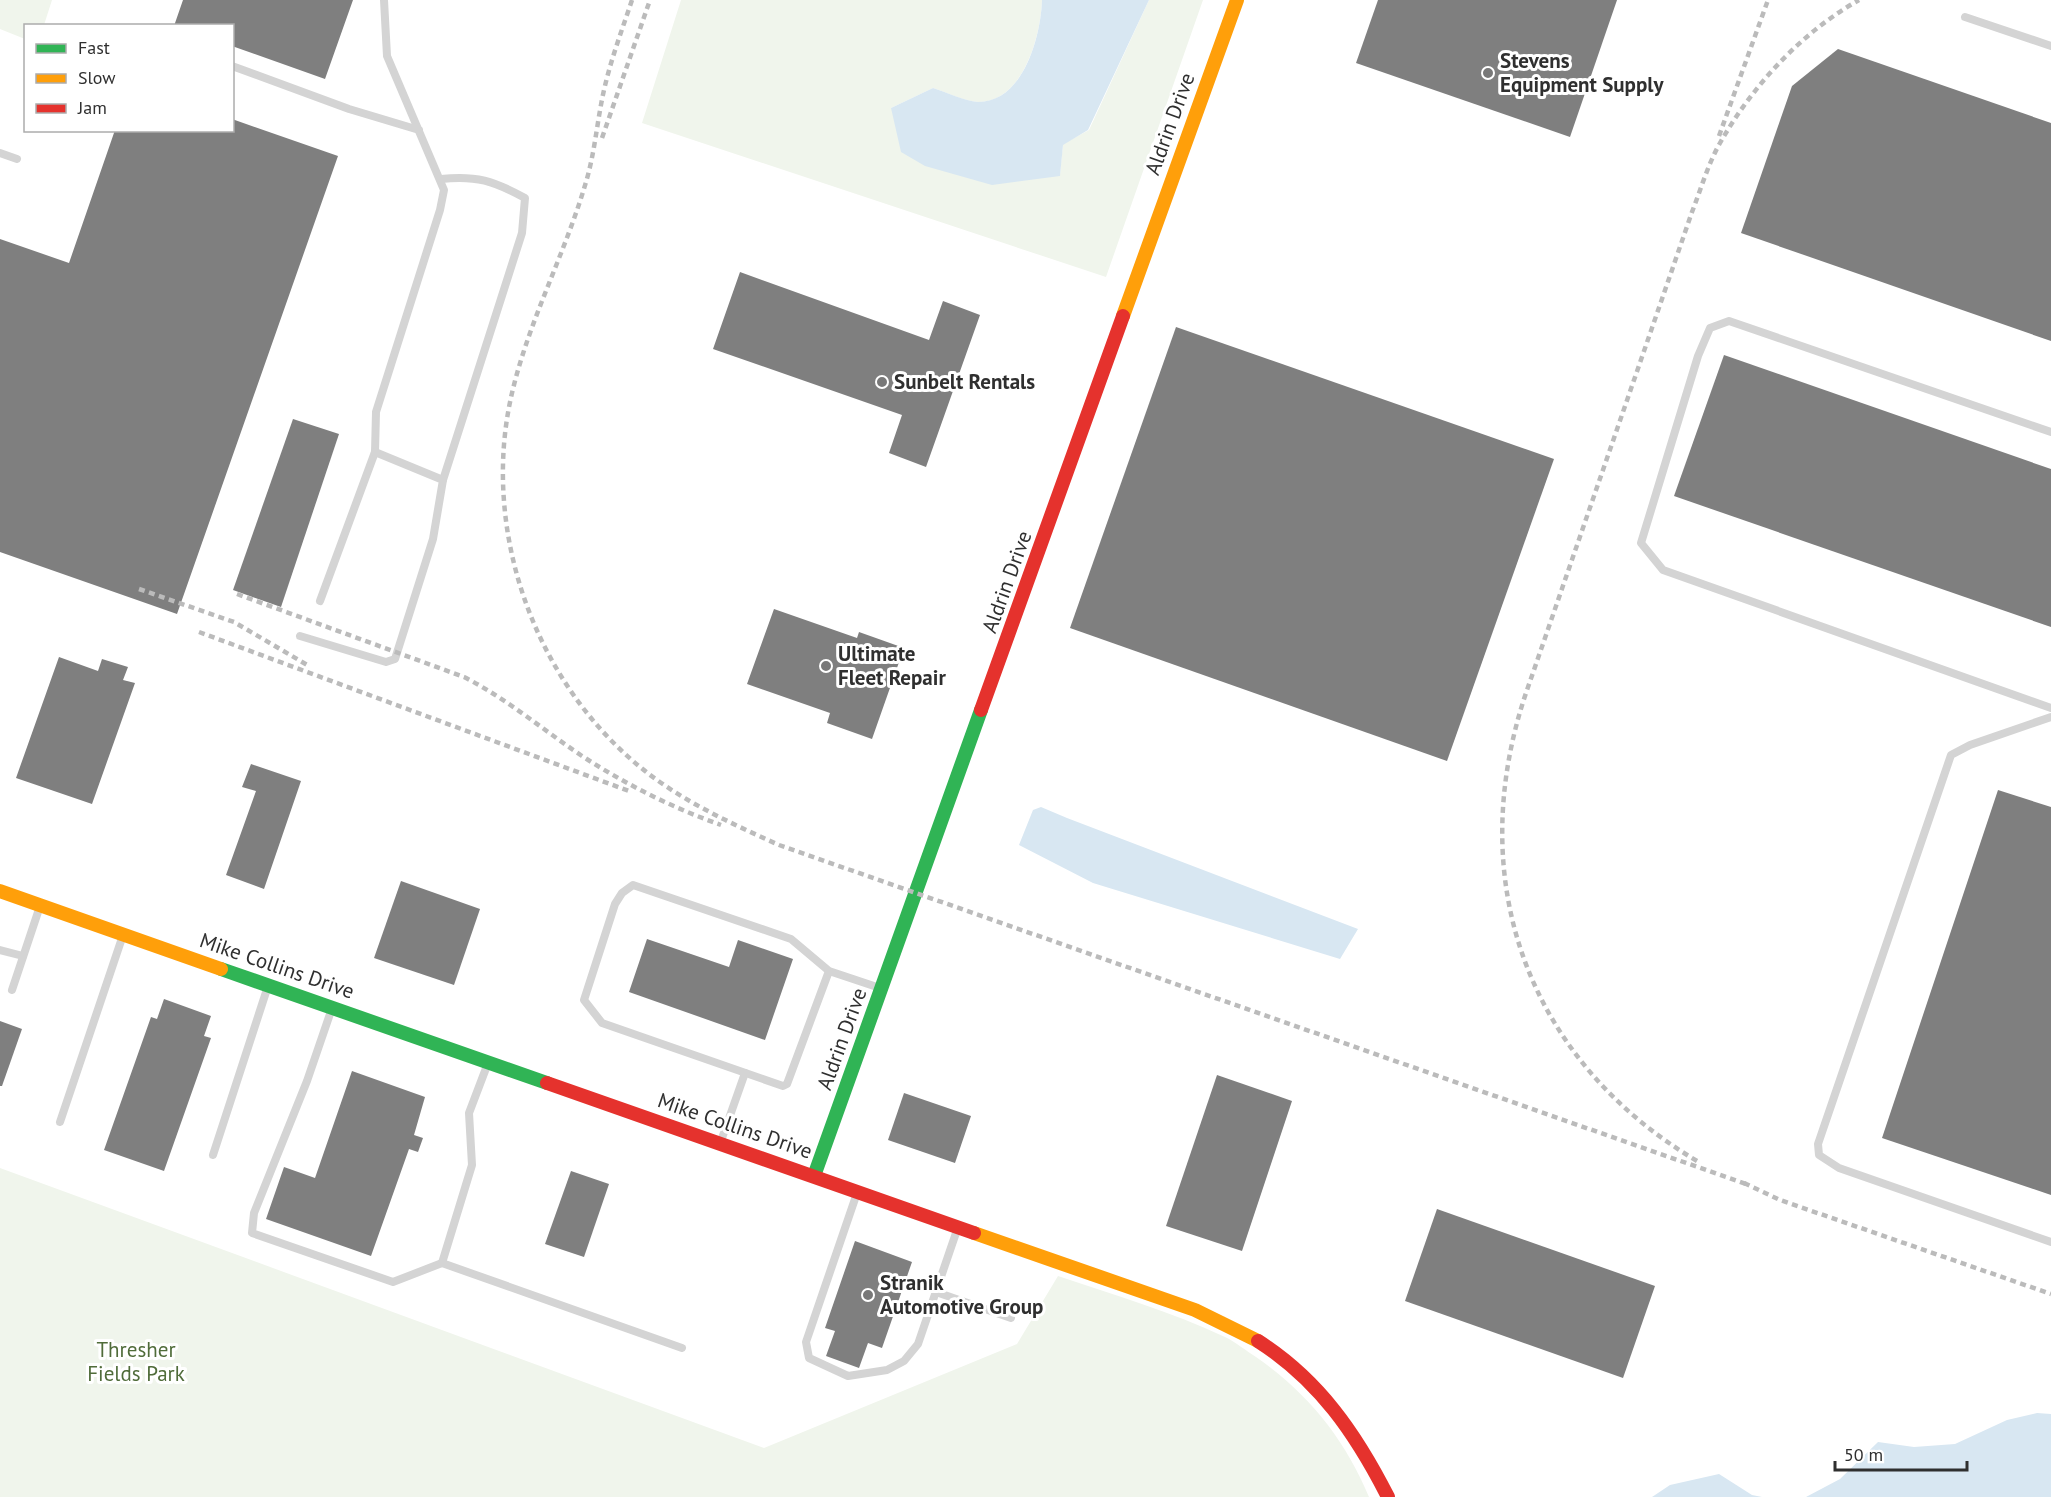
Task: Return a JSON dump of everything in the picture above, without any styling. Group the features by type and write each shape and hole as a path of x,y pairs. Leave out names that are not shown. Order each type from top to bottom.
{"street":[{"name":"Aldrin Drive","path":"814,1176 1237,0"},
{"name":"Mike Collins Drive","path":"0,891 1195,1310 1249,1334 1295,1366 1331,1402 1363,1447 1388,1497"}],"lane":[{"path":"320,601 375,452 376,412 440,210 444,190 387,56 384,0"},
{"path":"1965,17 2051,46"},
{"path":"234,67 349,109 420,130"},
{"path":"0,153 17,159"},
{"path":"300,636 386,663 395,659 433,538 443,480 522,233 525,198 498,183 468,176 441,179"},
{"path":"2051,432 1729,321 1710,328 1698,356 1641,543 1663,570 2051,708"},
{"path":"375,452 443,480"},
{"path":"2051,717 1970,745 1951,756 1818,1144 1820,1155 1839,1168 2051,1242"},
{"path":"828,971 787,1084 783,1086 602,1023 592,1014 584,1000 615,904 622,892 633,885 791,939 828,971 883,989"},
{"path":"12,990 40,905"},
{"path":"60,1122 124,934"},
{"path":"0,950 23,956"},
{"path":"213,1155 268,985"},
{"path":"332,1007 307,1082 254,1213 252,1233 393,1282 442,1263 682,1348"},
{"path":"442,1263 472,1165 469,1113 489,1062"},
{"path":"720,1143 745,1073"},
{"path":"858,1192 806,1342 808,1358 848,1376 887,1370 904,1361 918,1344 958,1227"},
{"path":"936,1292 1011,1318"}],"green space":[{"path":"0,0 52,0 44,24 24,24 24,39 0,29"},
{"path":"681,0 1042,0 1033,48 1018,79 1007,91 994,99 978,102 933,88 891,108 1060,175 1063,144 1089,130 1149,0 1203,0 1106,277 642,123"},
{"name":"Thresher Fields Park","path":"0,1168 764,1448 1017,1344 1058,1276 1143,1304 1205,1328 1229,1339 1256,1357 1292,1386 1323,1419 1349,1456 1369,1497 0,1497"}],"shaded area":[{"path":"1042,0 1149,0 1088,130 1063,145 1060,176 992,185 925,166 901,152 891,108 933,88 978,102 994,99 1007,91 1027,64 1038,31"},
{"path":"1041,807 1358,929 1340,959 1093,883 1019,845 1033,810"},
{"path":"2037,1413 2051,1414 2051,1497 1806,1497 1840,1479 1878,1442 1914,1447 1955,1444 2007,1420"},
{"path":"1719,1474 1752,1495 1762,1497 1652,1497 1670,1485"}],"building":[{"path":"183,0 353,0 325,79 234,47 234,24 175,24"},
{"name":"Stevens Equipment Supply","path":"1378,0 1617,0 1570,137 1356,63"},
{"path":"1838,49 2051,123 2051,341 1741,233 1792,86"},
{"path":"234,120 338,156 177,614 0,552 0,239 69,263 114,132 234,132"},
{"name":"Sunbelt Rentals","path":"740,272 929,340 943,301 980,315 926,467 889,453 902,415 713,349"},
{"path":"1176,327 1554,459 1447,761 1070,628"},
{"path":"1724,355 2051,469 2051,627 1674,496"},
{"path":"293,419 339,434 281,607 233,590"},
{"name":"Ultimate Fleet Repair","path":"774,609 857,638 859,632 904,648 872,739 827,723 830,713 747,684"},
{"path":"59,657 98,671 102,659 128,667 123,680 135,683 92,804 16,778"},
{"path":"251,764 301,781 264,889 226,875 256,791 242,787"},
{"path":"1998,790 2051,807 2051,1195 1882,1138"},
{"path":"401,881 480,909 454,985 374,958"},
{"path":"647,939 729,967 738,940 793,959 765,1040 629,992"},
{"path":"164,999 211,1016 204,1036 211,1038 164,1171 104,1150 151,1017 157,1019"},
{"path":"0,1021 22,1029 2,1086 0,1086"},
{"path":"352,1071 425,1097 414,1135 423,1138 418,1152 409,1149 371,1256 266,1219 284,1167 315,1178"},
{"path":"1217,1075 1292,1101 1242,1251 1166,1226"},
{"path":"904,1093 971,1116 955,1163 888,1140"},
{"path":"571,1171 609,1184 584,1257 545,1244"},
{"path":"1437,1209 1655,1286 1623,1378 1405,1301"},
{"name":"Stranik Automotive Group","path":"855,1241 912,1262 882,1348 868,1343 859,1368 826,1356 835,1331 825,1328"}],"railway":[{"path":"632,0 607,78 586,182 519,366 504,443 503,494 510,544 523,594 542,641 567,685 597,725 633,761 684,798 779,845 1749,1185"},
{"path":"602,138 650,0"},
{"path":"1719,136 1768,0"},
{"path":"1697,1161 1638,1120 1590,1072 1552,1018 1524,959 1508,897 1502,831 1508,763 1526,693 1712,159 1747,101 1780,62 1817,28 1859,0"},
{"path":"139,589 234,622 309,666"},
{"path":"237,594 464,677 495,695 582,756 615,776 667,803 721,825"},
{"path":"199,632 629,791"},
{"path":"1744,1183 1780,1200 2051,1294"}],"traffic: fast":[{"path":"814,1176 981,710"},
{"path":"221,969 547,1083"}],"traffic: slow":[{"path":"1123,316 1237,0"},
{"path":"0,891 221,969"},
{"path":"974,1233 1195,1310 1258,1341"}],"traffic: jam":[{"path":"981,710 1123,316"},
{"path":"547,1083 974,1233"},
{"path":"1258,1341 1300,1373 1334,1410 1363,1452 1388,1497"}],"place":[{"name":"Stevens Equipment Supply","path":"1488,73"},
{"name":"Sunbelt Rentals","path":"882,382"},
{"name":"Ultimate Fleet Repair","path":"826,666"},
{"name":"Stranik Automotive Group","path":"868,1295"}]}
